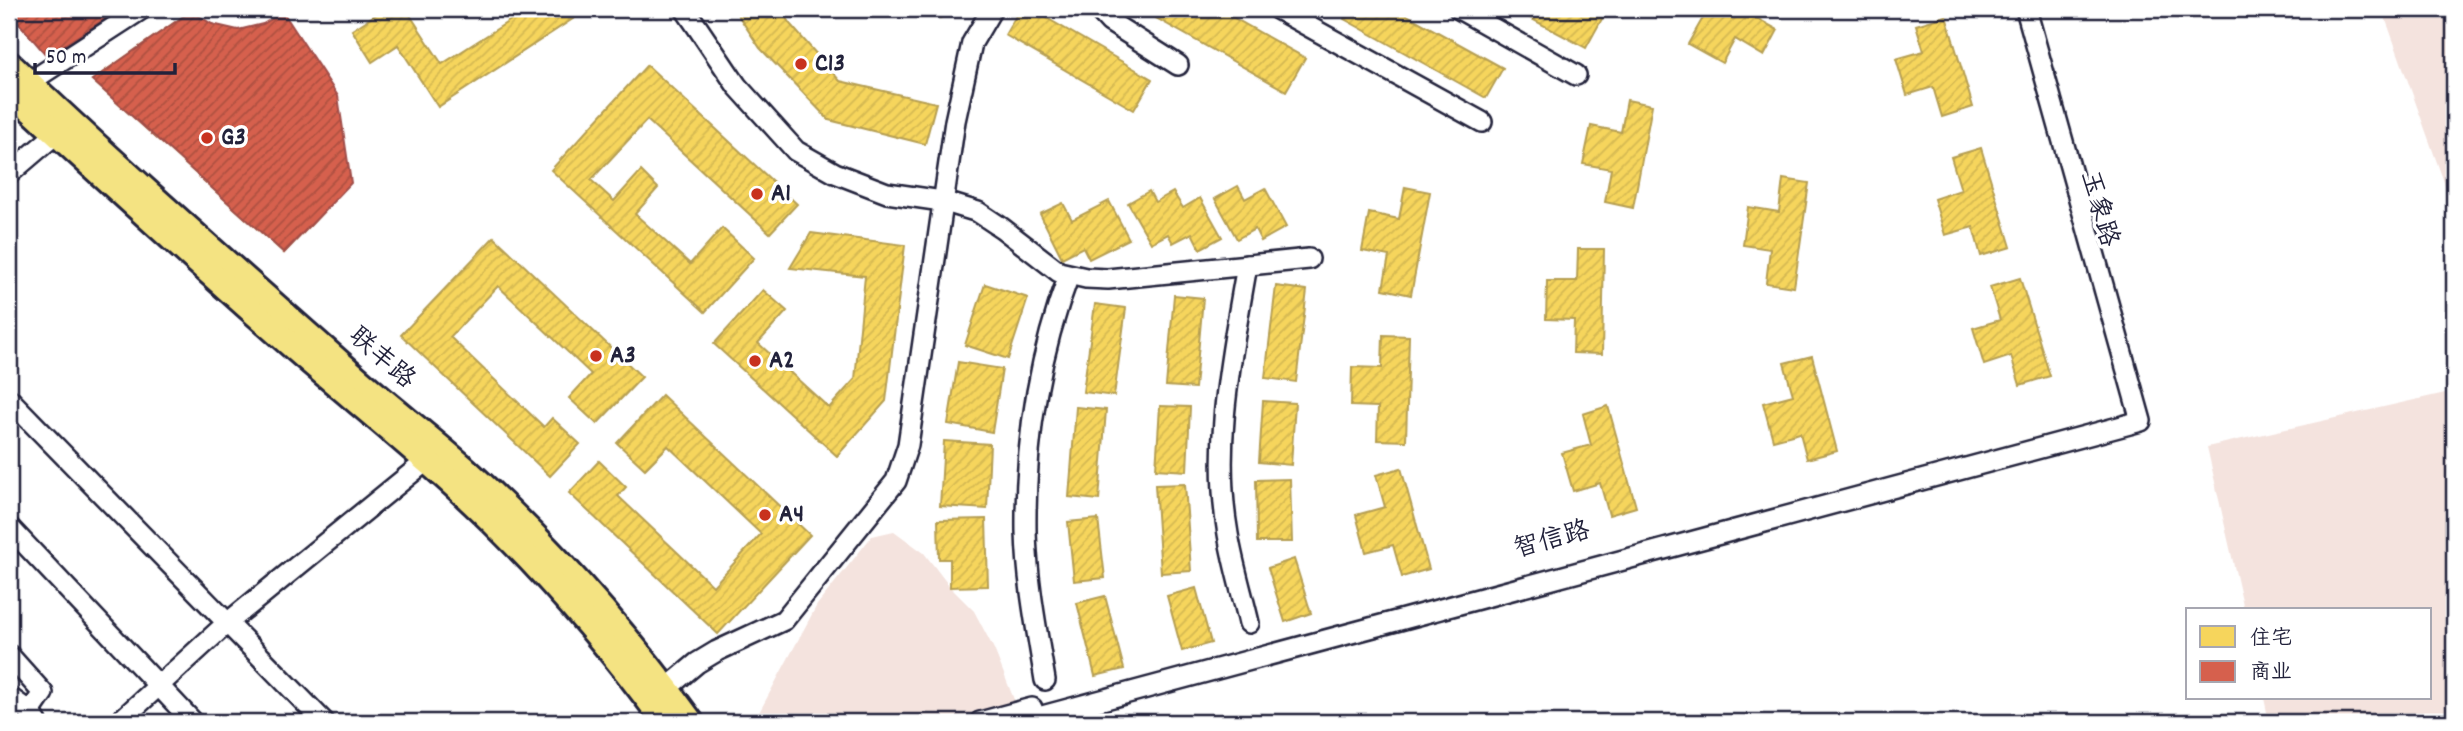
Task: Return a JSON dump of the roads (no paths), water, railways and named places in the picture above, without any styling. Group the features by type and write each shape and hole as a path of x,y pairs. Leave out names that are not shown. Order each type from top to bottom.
{"main road":[{"name":"联丰路","path":"9,64 18,86 57,133 288,343 503,532 566,598 622,664 664,722"},
{"name":"联丰路","path":"18,86 502,504 609,618 691,722"}],"street":[{"path":"18,86 142,9"},
{"path":"685,9 737,86 796,151 835,173 887,193 942,201 978,212 1059,272 1086,278 1108,279 1309,259"},
{"path":"667,689 697,663 784,620 896,481 908,446 955,121 972,43 992,9"},
{"path":"1098,9 1110,22 1178,65"},
{"path":"1277,9 1482,122"},
{"path":"1460,9 1576,75"},
{"name":"玉象路","path":"2015,9 2135,417"},
{"name":"玉象路","path":"2026,9 2135,417"},
{"path":"9,174 57,133"},
{"path":"1247,265 1227,382 1222,458 1228,532 1250,623"},
{"path":"1045,680 1034,612 1026,534 1028,460 1038,381 1054,313 1069,275"},
{"path":"9,399 324,722"},
{"name":"智信路","path":"980,722 2135,417"},
{"name":"智信路","path":"1020,722 2135,417"},
{"path":"119,722 226,624 425,462"},
{"path":"9,527 193,722"},
{"path":"9,655 43,693 34,717 9,697"}],"place":[{"name":"C13","path":"801,64"},
{"name":"G3","path":"207,138"},
{"name":"A1","path":"757,194"},
{"name":"A3","path":"596,356"},
{"name":"A2","path":"755,361"},
{"name":"A4","path":"765,515"}]}
